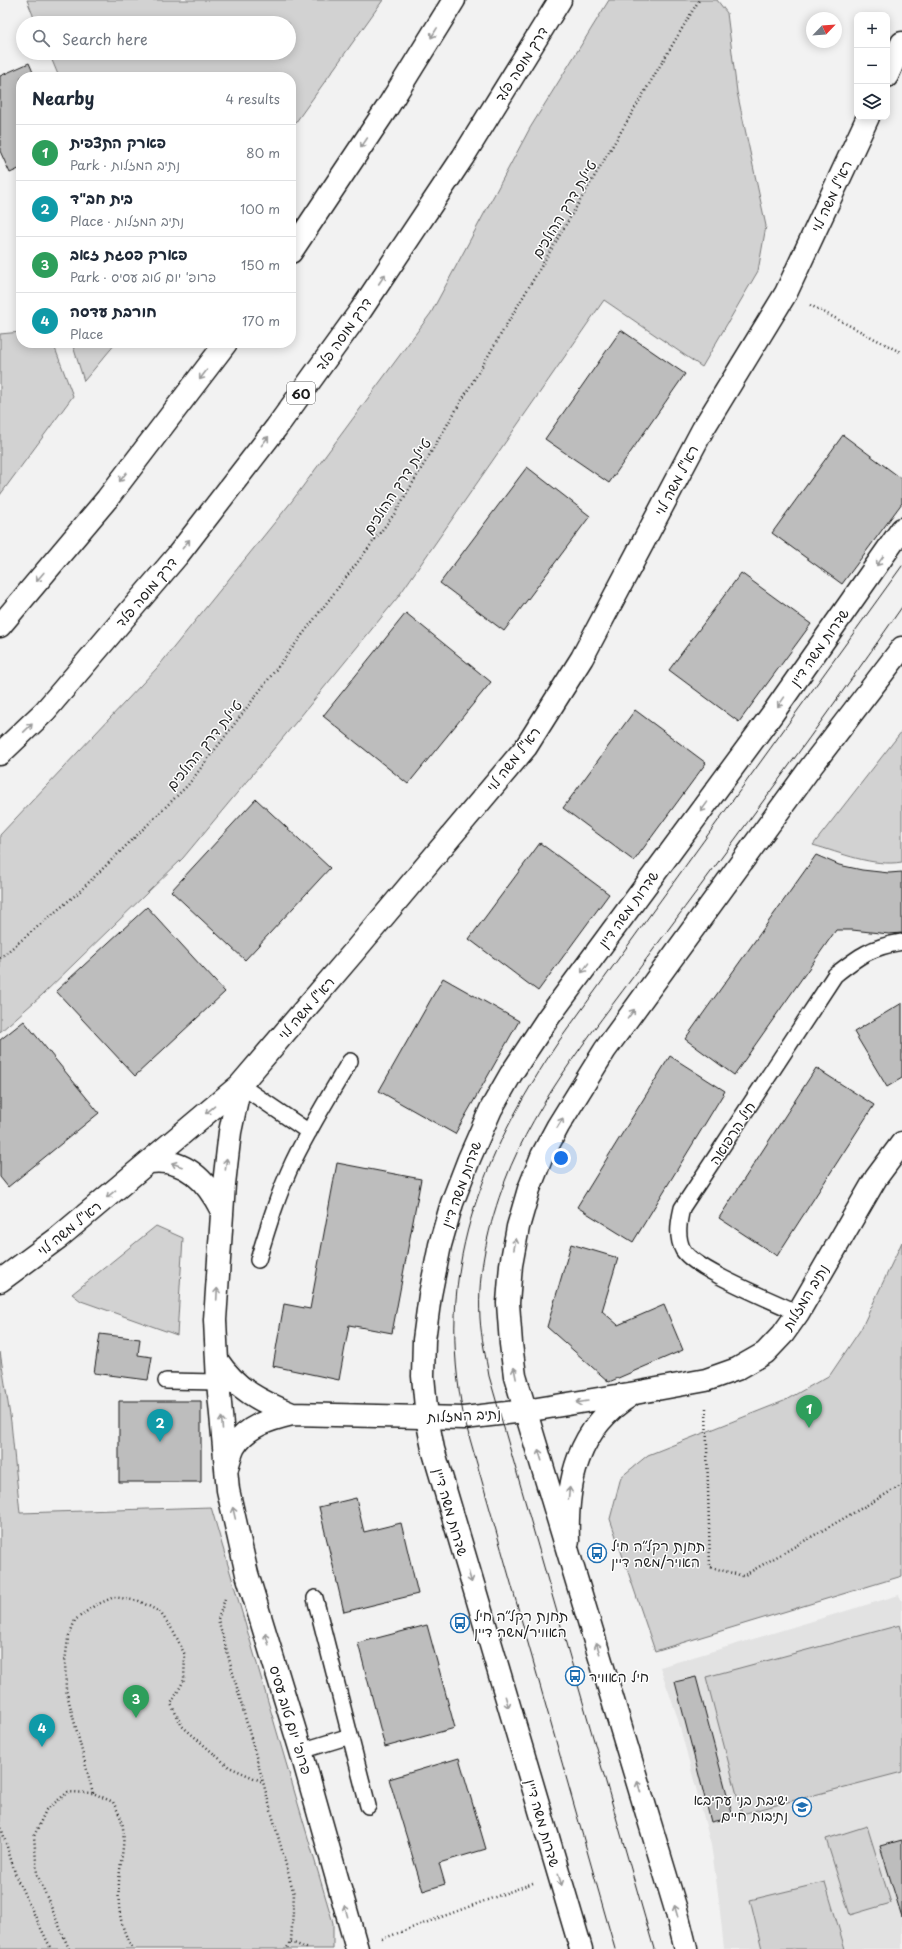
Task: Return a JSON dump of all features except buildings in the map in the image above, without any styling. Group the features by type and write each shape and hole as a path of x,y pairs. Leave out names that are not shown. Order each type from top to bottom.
{"main road":[{"path":"296,244 387,108 454,0"},
{"name":"דרך מוסה פלד","path":"0,754 45,711 177,556 276,428 361,310 445,184 560,0"},
{"path":"890,69 902,43"},
{"name":"רא\"ל משה לוי","path":"0,1281 58,1238 240,1085 526,747 582,658 704,429 786,293 867,120"},
{"path":"0,626 107,499 222,348"},
{"name":"שדרות משה דיין","path":"581,1949 442,1484 433,1449 427,1418 423,1376 424,1340 440,1245 452,1203 469,1159 491,1110 511,1074 548,1018 773,713 902,529"},
{"path":"686,1949 568,1546 514,1368 510,1344 508,1303 511,1265 518,1226 529,1189 542,1156 558,1126 605,1050 814,764 902,648"},
{"name":"פרופ' יום טוב עסיס","path":"240,1085 230,1132 222,1211 215,1320 218,1382 228,1490 247,1574 301,1751 357,1949"},
{"name":"נתיב המזלות","path":"226,1468 234,1446 245,1434 269,1419 292,1414 464,1418 526,1411 635,1393 706,1380 736,1369 765,1353 783,1334 798,1313 876,1178 902,1143"},
{"path":"150,1162 162,1160 180,1165 199,1177 213,1193 222,1211"},
{"name":"נתיב המזלות","path":"217,1360 227,1375 242,1389 264,1403 292,1414"},
{"name":"נתיב המזלות","path":"568,1546 568,1507 570,1486 577,1459 589,1435 602,1417 617,1404 635,1393"}],"lane":[{"name":"חיל הרפואה","path":"798,1313 702,1267 683,1250 678,1227 682,1208 835,975 860,955 881,945 902,942"},
{"path":"258,1260 275,1206 293,1163 350,1061"},
{"path":"240,1085 309,1132"},
{"path":"166,1381 218,1382"},
{"path":"315,1598 368,1806"},
{"path":"301,1751 350,1736"}],"path":[{"name":"טיילת דרך ההולכים","path":"0,958 78,893 188,785 395,513 699,0"},
{"path":"786,293 902,353"},
{"path":"706,1380 710,1567 744,1576 902,1485"},
{"path":"247,1574 227,1594 218,1619 294,1894 291,1942 286,1949"},
{"path":"93,1793 66,1690 65,1662 68,1639 75,1620 94,1606 114,1597 139,1601 160,1612 174,1632 186,1655 184,1680 172,1704 182,1726 229,1766 264,1782"},
{"path":"68,1949 37,1874 34,1836 46,1810 68,1792 93,1793 113,1802 122,1822 123,1842 119,1878 119,1917 128,1942 133,1949"},
{"path":"0,1824 17,1879 51,1949"},
{"path":"357,1949 558,1873"},
{"path":"291,1942 309,1949"}],"shaded area":[{"path":"27,0 383,0 296,122 296,72 57,72 52,60 296,60 296,16 33,16"},
{"path":"609,0 717,0 727,13 737,92 766,226 758,271 702,367 604,300 398,597 296,722 183,858 42,995 0,1032 0,835 157,668 292,501 431,313 530,128"},
{"path":"16,332 16,348 55,348 73,396 0,495 0,334"},
{"path":"74,348 112,348 84,381"},
{"path":"902,731 902,862 880,863 868,861 813,845"},
{"path":"156,1226 183,1238 177,1335 81,1301 72,1294"},
{"path":"902,1242 902,1576 655,1651 610,1519 621,1477 648,1455 784,1401 830,1375 861,1329"},
{"path":"0,1352 11,1422 20,1513 211,1507 333,1923 333,1949 0,1949"},
{"name":"ישיבת בני עקיבא נתיבות חיים","path":"899,1595 902,1601 902,1949 724,1949 711,1845 677,1716 660,1667"},
{"path":"900,1625 902,1632 902,1772 742,1814 706,1677"},
{"path":"867,1826 891,1903 850,1915 826,1839"},
{"path":"825,1882 845,1949 762,1949 750,1900"}],"tram line":[{"path":"615,1949 464,1418 456,1365 455,1315 460,1266 471,1219 486,1174 507,1129 531,1085 559,1041 902,566"},
{"path":"654,1949 489,1376 482,1340 480,1318 480,1283 485,1248 499,1197 518,1151 534,1121 571,1061 779,780 902,607"}],"place":[{"name":"פארק התצפית","path":"809,1428"},
{"name":"בית חב\"ד","path":"160,1442"},
{"name":"תחנת רקל״ה חיל האויר/משה דיין","path":"597,1553"},
{"name":"תחנת רקל״ה חיל האוויר/משה דיין","path":"460,1623"},
{"name":"חיל האוויר","path":"575,1676"},
{"name":"פארק פסגת זאב","path":"136,1718"},
{"name":"חורבת עדסה","path":"42,1747"},
{"name":"ישיבת בני עקיבא נתיבות חיים","path":"802,1807"}]}
